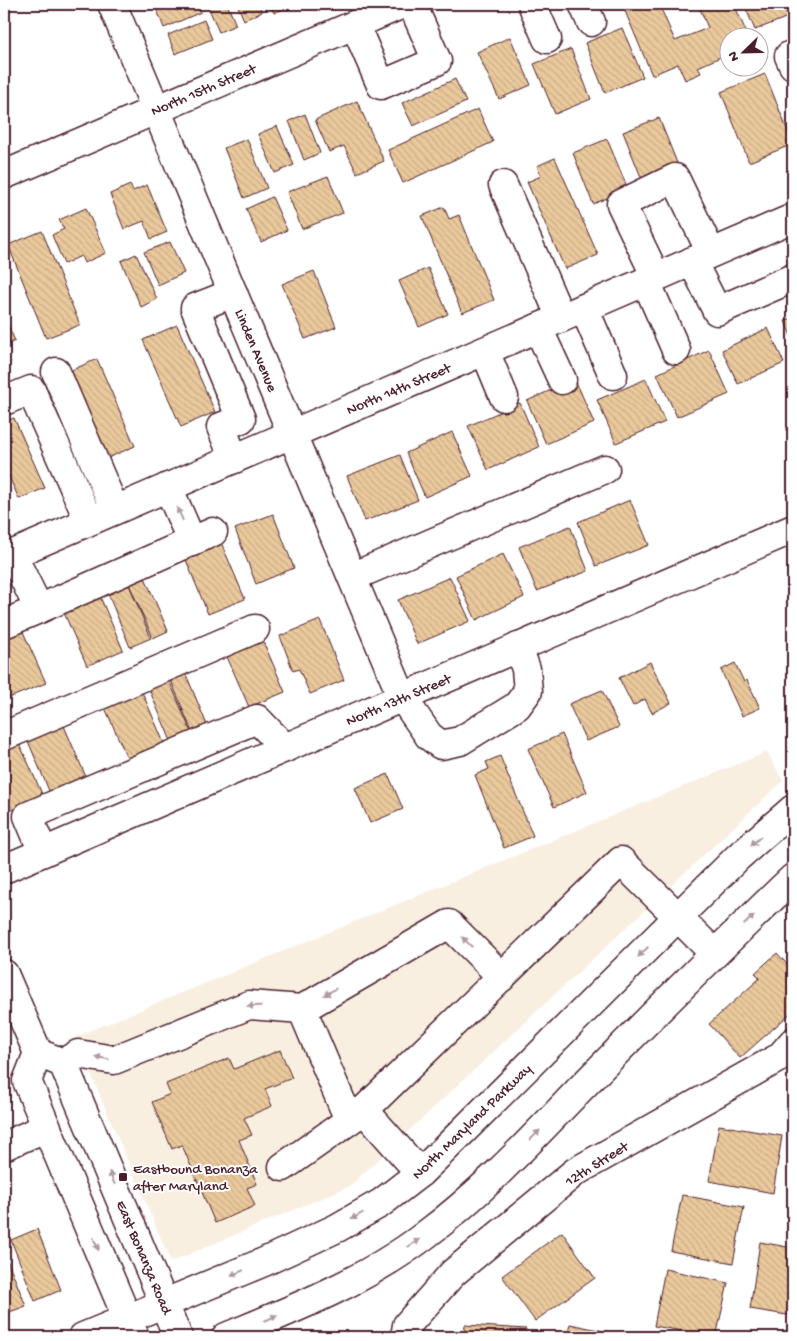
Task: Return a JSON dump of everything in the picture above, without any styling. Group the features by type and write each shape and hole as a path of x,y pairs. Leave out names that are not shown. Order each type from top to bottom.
{"street":[{"name":"Linden Avenue","path":"112,4 402,697 428,736 441,745 460,741 517,706 528,690 526,669 518,647"},
{"name":"North 15th Street","path":"4,175 403,4"},
{"path":"355,25 381,85 436,61 412,4"},
{"path":"532,4 547,39"},
{"path":"793,54 789,56 793,65"},
{"path":"676,350 651,279 621,204 675,178 717,311 793,278"},
{"path":"502,186 561,318 613,375"},
{"name":"North 14th Street","path":"8,556 701,257 792,223"},
{"path":"233,293 195,308 241,419 221,427 234,459"},
{"path":"561,318 562,380"},
{"path":"485,351 504,397"},
{"path":"56,372 115,510"},
{"path":"4,401 31,390 89,521"},
{"path":"352,577 605,469"},
{"path":"4,624 203,537 168,487"},
{"name":"North 13th Street","path":"4,869 793,529"},
{"path":"8,556 40,609"},
{"path":"4,736 255,629"},
{"path":"43,852 28,816 256,719 285,748"},
{"name":"North Maryland Parkway","path":"84,1337 131,1328 164,1304 337,1228 381,1203 420,1172 738,857 793,809"},
{"path":"283,1167 357,1115 620,862 714,953"},
{"path":"226,1337 326,1294 368,1272 423,1237 483,1188 714,953 793,878"},
{"path":"38,1053 63,1063 78,1054 114,1060 249,1005 302,1009 449,924 502,977"},
{"path":"4,974 38,1053 27,1081 131,1328"},
{"path":"302,1009 357,1115 420,1172"},
{"name":"12th Street","path":"405,1337 407,1325 453,1273 576,1172 780,1057 793,1042"},
{"name":"East Bonanza Road","path":"63,1063 178,1337"},
{"path":"4,1146 47,1127"}],"shaded area":[{"path":"767,752 783,781 350,1186 171,1262 75,1037"}],"building":[{"path":"172,4 197,4 201,12 164,28 157,10"},
{"path":"207,4 227,4 236,25 219,32"},
{"path":"237,4 258,4 262,12 244,20"},
{"path":"270,4 295,4 274,13"},
{"path":"622,4 659,4 675,41 708,28 698,4 734,4 744,28 720,28 720,57 698,67 701,73 685,80 678,64 652,75"},
{"path":"744,4 793,4 793,15 760,28 754,28"},
{"path":"204,20 212,39 175,54 168,35"},
{"path":"622,28 643,77 605,93 585,43"},
{"path":"510,37 531,85 499,99 477,52"},
{"path":"571,49 591,99 555,114 534,64"},
{"path":"755,78 767,78 793,144 749,162 721,92"},
{"path":"455,79 466,102 413,126 402,103"},
{"path":"357,101 384,161 357,173 344,146 329,152 315,120"},
{"path":"478,109 493,142 403,183 388,150"},
{"path":"305,114 320,153 304,160 289,121"},
{"path":"659,118 679,168 643,182 623,132"},
{"path":"277,126 294,165 275,173 258,134"},
{"path":"247,139 267,188 244,198 224,148"},
{"path":"607,139 628,189 593,204 573,153"},
{"path":"555,158 598,255 565,269 527,182 541,176 537,166"},
{"path":"328,176 343,213 302,229 287,192"},
{"path":"130,185 133,191 147,185 167,232 151,239 144,221 124,229 110,194"},
{"path":"272,197 287,230 261,242 246,209"},
{"path":"444,207 449,219 459,215 494,300 462,313 422,216"},
{"path":"86,208 106,253 84,263 81,256 64,264 52,235 64,229 59,220"},
{"path":"42,231 80,325 46,338 8,245"},
{"path":"170,242 184,273 158,285 144,252"},
{"path":"136,254 157,299 141,307 121,261"},
{"path":"428,268 448,314 419,327 399,281"},
{"path":"314,271 336,327 305,339 282,284"},
{"path":"4,316 15,341 4,346"},
{"path":"793,317 793,341 785,321"},
{"path":"177,325 215,412 181,427 143,340"},
{"path":"768,328 784,363 738,384 722,350"},
{"path":"709,350 729,394 677,417 657,374"},
{"path":"97,359 135,446 101,461 63,374"},
{"path":"575,379 594,423 546,444 527,401"},
{"path":"646,379 665,422 616,443 597,400"},
{"path":"520,403 539,447 488,470 468,426"},
{"path":"14,418 45,488 19,499 4,465 4,422"},
{"path":"452,432 472,476 425,497 406,453"},
{"path":"400,455 418,500 365,521 347,476"},
{"path":"630,500 649,545 596,566 578,522"},
{"path":"273,514 294,568 256,584 235,529"},
{"path":"570,526 588,571 537,591 519,547"},
{"path":"220,540 245,599 208,614 184,555"},
{"path":"503,554 524,597 476,620 456,576"},
{"path":"143,573 168,631 153,638 127,580"},
{"path":"450,577 470,621 417,644 398,600"},
{"path":"127,580 151,638 130,647 106,589"},
{"path":"98,592 123,650 87,666 62,608"},
{"path":"320,620 344,680 310,694 299,669 293,671 280,636"},
{"path":"20,625 46,683 9,698 4,686 4,633"},
{"path":"260,634 285,692 249,707 224,650"},
{"path":"650,662 671,703 652,713 645,699 633,706 619,678"},
{"path":"735,663 744,682 747,680 760,708 742,716 721,670"},
{"path":"183,667 207,725 192,732 168,673"},
{"path":"166,673 191,732 171,741 146,682"},
{"path":"139,685 164,743 128,760 102,701"},
{"path":"602,690 619,727 586,741 569,704"},
{"path":"61,719 86,777 50,793 25,734"},
{"path":"562,734 587,792 554,807 528,749"},
{"path":"17,738 43,796 7,812 4,804 4,744"},
{"path":"500,756 533,836 504,848 475,775 489,769 486,762"},
{"path":"388,774 403,809 370,823 355,788"},
{"path":"777,953 793,971 793,1011 740,1058 709,1024 760,978 755,973"},
{"path":"280,1050 292,1078 265,1089 272,1106 244,1118 252,1135 239,1140 257,1184 247,1188 255,1206 215,1223 182,1145 172,1149 152,1102 170,1094 166,1084 229,1058 234,1069"},
{"path":"719,1125 782,1136 773,1193 709,1181"},
{"path":"682,1195 744,1207 733,1263 671,1251"},
{"path":"37,1229 61,1290 35,1301 11,1240"},
{"path":"562,1232 595,1278 535,1321 502,1276"},
{"path":"760,1242 793,1248 793,1316 750,1309"},
{"path":"4,1252 26,1306 4,1314"},
{"path":"665,1269 728,1283 716,1337 654,1326"},
{"path":"570,1324 627,1336 567,1337"},
{"path":"465,1325 526,1329 525,1337 464,1337"}],"place":[{"name":"Eastbound Bonanza after Maryland","path":"123,1177"}]}
